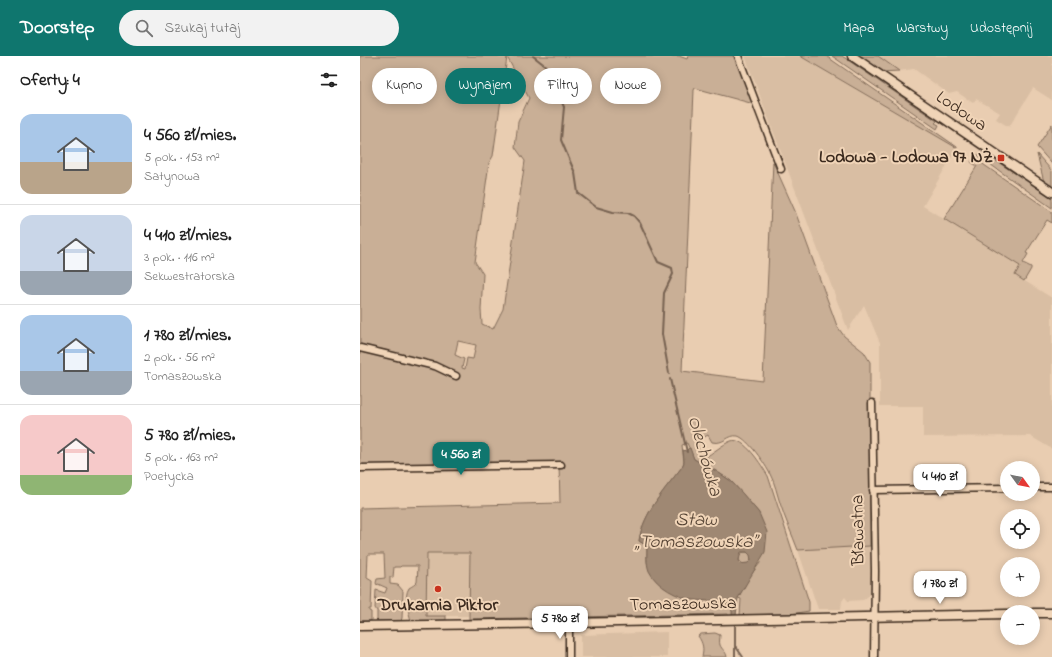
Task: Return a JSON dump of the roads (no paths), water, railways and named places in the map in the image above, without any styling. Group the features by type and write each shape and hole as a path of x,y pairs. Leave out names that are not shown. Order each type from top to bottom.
{"street":[{"path":"738,56 781,169"},
{"name":"Lodowa","path":"852,56 1052,192"},
{"path":"360,348 435,366 456,376"},
{"name":"Bławatna","path":"872,403 875,577 874,657"},
{"path":"360,468 561,465"},
{"path":"1040,487 1052,487"},
{"path":"873,490 1000,488"},
{"path":"1040,613 1052,612"},
{"name":"Tomaszowska","path":"360,626 1000,614"},
{"path":"569,623 570,657"}],"water":[{"name":"Staw „Tomaszowska”","path":"690,448 694,459 731,481 759,513 767,532 765,552 738,598 736,616 732,616 731,608 726,603 688,599 663,587 657,582 649,571 647,562 647,546 639,541 641,531 650,511 682,467 684,462 683,450 686,451","holes":["741,552 747,552 750,555 751,560 748,563 740,564 739,560"]}],"waterway":[{"name":"Olechówka","path":"533,56 547,67 564,107 561,140 575,173 578,193 596,207 613,212 628,213 634,216 640,223 658,262 672,268 673,274 664,293 662,334 669,373"},
{"name":"Olechówka","path":"670,379 687,452"},
{"name":"Olechówka","path":"735,622 735,657"},
{"path":"736,647 743,657"}],"place":[{"name":"Lodowa - Lodowa 97 NŻ","path":"1001,158"},
{"name":"Drukarnia Piktor","path":"438,589"}]}
